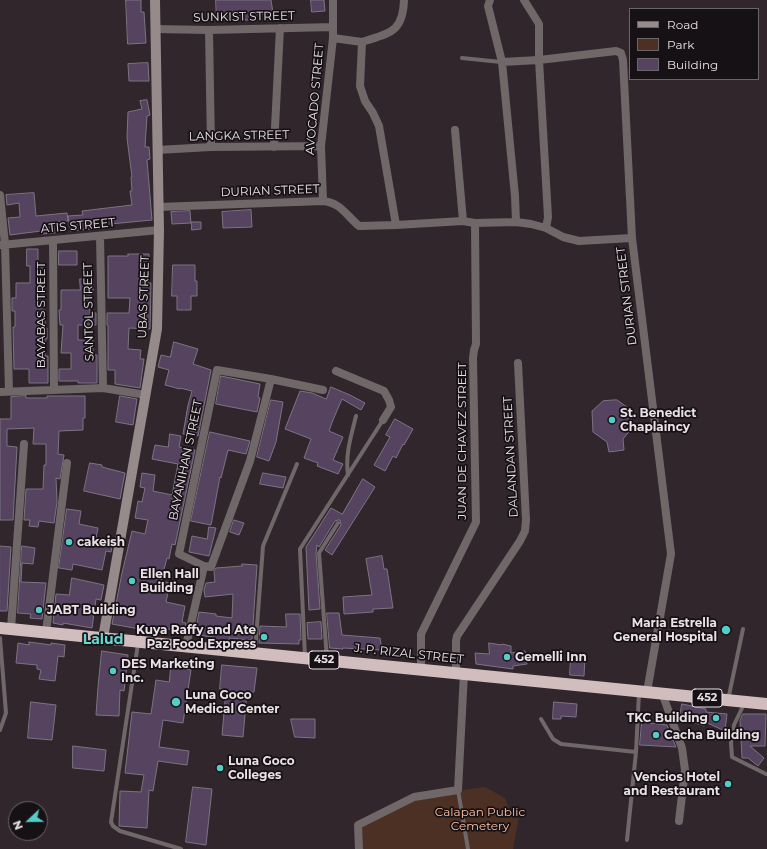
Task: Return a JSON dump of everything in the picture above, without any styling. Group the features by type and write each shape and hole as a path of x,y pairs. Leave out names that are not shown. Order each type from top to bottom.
{"highway":[{"name":"J. P. RIZAL STREET","path":"6,628 767,704"}],"street":[{"name":"UBAS STREET","path":"102,638 157,329 159,230 155,0"},
{"name":"AVOCADO STREET","path":"323,201 321,146 333,38 333,0"},
{"path":"333,38 362,42 391,33 400,24 404,0"},
{"path":"490,0 488,6 502,62 515,196 516,222"},
{"path":"524,0 539,24 539,60 548,217 546,228"},
{"name":"SUNKIST STREET","path":"155,29 209,30 333,27"},
{"path":"274,147 280,28"},
{"path":"209,30 211,147"},
{"path":"362,42 360,86 365,101 379,126 396,225"},
{"path":"502,62 539,60 616,52 621,54 623,60 632,238"},
{"path":"455,130 463,221"},
{"name":"LANGKA STREET","path":"157,150 211,147 321,146"},
{"path":"0,195 4,391 103,388 146,395"},
{"name":"DURIAN STREET","path":"158,207 323,201 331,202 339,206 359,226 463,221 475,223 516,222 546,228 563,237 579,241 632,238 670,554 643,691"},
{"name":"JUAN DE CHAVEZ STREET","path":"421,670 421,634 476,522 473,358 476,344 475,223"},
{"name":"ATIS STREET","path":"2,244 53,241 159,230"},
{"name":"SANTOL STREET","path":"100,236 103,388"},
{"name":"BAYABAS STREET","path":"53,241 54,389"},
{"name":"DALANDAN STREET","path":"458,790 460,673 456,641 457,636 520,541 525,531 526,520 518,363"},
{"name":"BAYANIHAN STREET","path":"204,566 179,554 217,370 323,390"},
{"path":"336,371 384,392 391,407 383,420"},
{"path":"186,646 204,566 211,567 250,460 271,379"},
{"path":"6,628 24,444"},
{"path":"46,632 68,463"},
{"path":"662,693 682,748 685,770 679,821"},
{"path":"359,849 358,825 414,797 458,790"}],"lane":[{"path":"462,58 502,62"},
{"path":"348,475 346,456 356,416"},
{"path":"305,657 300,549 383,420"},
{"path":"255,653 263,546 297,464"},
{"path":"327,660 319,553 338,523"},
{"path":"728,700 743,629"},
{"path":"0,638 6,713 0,730"},
{"path":"138,642 111,822 120,831 178,849"},
{"path":"627,840 643,691"},
{"path":"745,702 734,725 731,743 732,757 766,774"},
{"path":"541,719 553,739 561,744 636,752"},
{"path":"458,790 468,849"}],"green space":[{"name":"Calapan Public Cemetery","path":"485,787 505,798 512,816 519,817 513,849 362,849 361,826 416,799"}],"building":[{"path":"126,0 141,0 141,12 144,12 146,43 128,44"},
{"path":"216,0 271,0 273,13 255,15 255,20 217,20"},
{"path":"311,0 324,0 325,11 312,12"},
{"path":"148,63 149,81 129,81 128,64"},
{"path":"147,100 150,115 147,116 145,147 149,147 150,159 147,160 152,220 100,225 100,228 70,231 68,216 83,215 82,211 132,205 130,191 132,191 132,177 127,138 128,112 142,109 140,101"},
{"path":"34,193 36,216 67,213 68,221 53,222 55,233 41,234 41,231 10,235 8,218 20,217 19,203 7,205 6,195"},
{"path":"251,210 252,227 223,228 222,212"},
{"path":"190,211 191,223 172,224 171,212"},
{"path":"192,222 201,222 201,229 192,230"},
{"path":"27,249 38,249 38,268 44,268 44,311 45,328 47,328 47,339 45,339 45,356 48,356 48,383 29,383 29,369 14,369 13,327 15,327 15,311 12,311 12,298 16,298 16,283 30,283 30,266 27,266"},
{"path":"59,251 77,251 77,265 59,265"},
{"path":"128,254 149,254 149,269 145,269 145,283 151,283 150,329 129,328 128,349 141,350 140,359 144,359 140,388 115,384 115,370 108,370 107,313 129,313 130,298 108,298 108,256 128,256"},
{"path":"173,265 195,265 197,296 191,296 191,310 177,310 177,296 172,296"},
{"path":"80,279 93,279 93,294 90,294 90,313 96,313 96,325 78,325 78,340 93,340 93,355 97,355 97,383 59,381 59,369 71,369 71,353 61,353 63,325 60,325 59,310 61,310 61,290 80,290"},
{"path":"174,342 198,349 193,364 211,370 198,436 183,434 192,391 165,385 169,370 158,367 161,355 170,357"},
{"path":"221,376 260,384 258,397 260,398 257,412 216,404"},
{"path":"331,387 365,403 361,410 342,399 333,420 329,431 343,437 333,460 343,464 338,474 317,466 318,463 304,458 311,439 285,429 300,391 312,393 326,399"},
{"path":"26,396 26,398 47,398 47,396 85,396 85,418 83,418 83,430 59,431 58,454 64,455 60,479 56,478 57,502 54,523 39,521 38,527 29,526 30,520 24,520 26,489 43,489 44,465 46,465 46,444 33,444 34,428 7,429 7,446 17,447 13,520 0,520 0,419 11,419 11,397"},
{"path":"120,396 137,399 133,425 116,422"},
{"path":"271,400 283,402 276,442 269,461 257,457"},
{"name":"St. Benedict Chaplaincy","path":"617,400 631,410 632,428 623,439 624,450 609,452 607,442 593,432 592,411 603,401"},
{"path":"395,419 413,429 396,458 393,456 385,471 374,465 390,437 386,435"},
{"path":"210,432 250,441 246,454 228,450 221,478 220,477 211,525 191,521"},
{"path":"170,434 181,436 179,447 195,450 175,545 172,544 169,559 167,558 161,581 170,583 166,602 185,606 182,622 186,623 184,632 146,625 145,630 112,624 132,531 145,534 148,520 135,518 138,501 142,502 145,488 140,487 142,473 155,475 153,491 172,495 178,464 152,459 155,445 168,447"},
{"path":"90,463 102,465 102,467 125,473 120,499 84,491"},
{"path":"263,473 286,477 283,488 260,484"},
{"path":"363,479 375,487 332,555 325,550 341,525 340,520 335,521 319,547 317,545 316,553 320,609 309,610 306,547 331,508 342,514"},
{"path":"67,509 81,511 79,524 98,528 96,538 113,541 111,552 106,551 102,570 73,564 72,570 59,568"},
{"path":"234,520 244,523 239,535 230,532"},
{"path":"209,527 216,528 209,556 189,552 192,536 207,539"},
{"path":"0,546 11,547 7,611 0,611"},
{"path":"22,546 35,548 33,564 22,563 21,582 46,583 42,619 30,618 31,614 18,613"},
{"path":"382,556 384,569 387,569 393,608 373,609 373,612 344,614 343,597 372,595 366,559"},
{"path":"242,564 257,565 252,640 229,638 229,642 214,640 214,637 195,635 199,612 232,618 233,594 205,597 204,590 206,583 215,582 214,571 216,568 242,566"},
{"path":"72,578 104,585 101,600 96,599 92,628 63,623 63,625 53,623 56,594 69,595"},
{"path":"327,613 339,613 342,635 380,638 382,650 330,648"},
{"path":"286,614 300,614 301,640 299,640 299,644 259,643 260,626 286,627"},
{"path":"321,622 322,639 308,639 307,623"},
{"path":"29,642 65,645 64,657 58,656 55,681 39,679 41,670 37,669 37,665 16,663 18,643 29,645"},
{"path":"489,643 511,646 511,653 525,651 527,664 513,666 513,669 476,664 475,653 489,654"},
{"name":"DES Marketing Inc.","path":"102,651 128,655 124,691 120,690 119,716 96,715"},
{"path":"571,657 585,658 584,676 570,675"},
{"path":"222,665 257,668 254,692 247,692 243,737 222,735 226,690 220,689"},
{"path":"171,667 191,670 183,723 163,720 159,747 189,751 187,765 158,761 153,791 149,790 147,828 119,826 120,791 141,792 144,775 125,773 132,712 151,714 156,680 169,682"},
{"path":"31,702 56,705 52,740 28,738"},
{"path":"554,702 577,704 576,717 561,716 561,719 553,719"},
{"path":"682,704 706,709 706,712 727,714 725,731 705,722 704,726 680,718"},
{"path":"743,714 766,714 765,746 750,746 764,758 758,766 748,758 742,758 740,721"},
{"path":"291,719 315,719 315,738 295,737"},
{"name":"Cacha Building","path":"642,722 667,725 676,747 640,745"},
{"path":"73,746 106,750 104,771 73,768"},
{"path":"193,787 212,789 206,845 186,842"}],"place":[{"name":"St. Benedict Chaplaincy","path":"612,420"},
{"name":"cakeish","path":"69,542"},
{"name":"Ellen Hall Building","path":"132,581"},
{"name":"JABT Building","path":"39,610"},
{"name":"Maria Estrella General Hospital","path":"726,630"},
{"name":"Kuya Raffy and Ate Paz Food Express","path":"264,637"},
{"name":"Gemelli Inn","path":"507,657"},
{"name":"DES Marketing Inc.","path":"113,671"},
{"name":"Luna Goco Medical Center","path":"176,702"},
{"name":"TKC Building","path":"716,718"},
{"name":"Cacha Building","path":"656,735"},
{"name":"Luna Goco Colleges","path":"220,768"},
{"name":"Vencios Hotel and Restaurant","path":"728,784"}],"district":[{"name":"Lalud","path":"103,640"}]}
